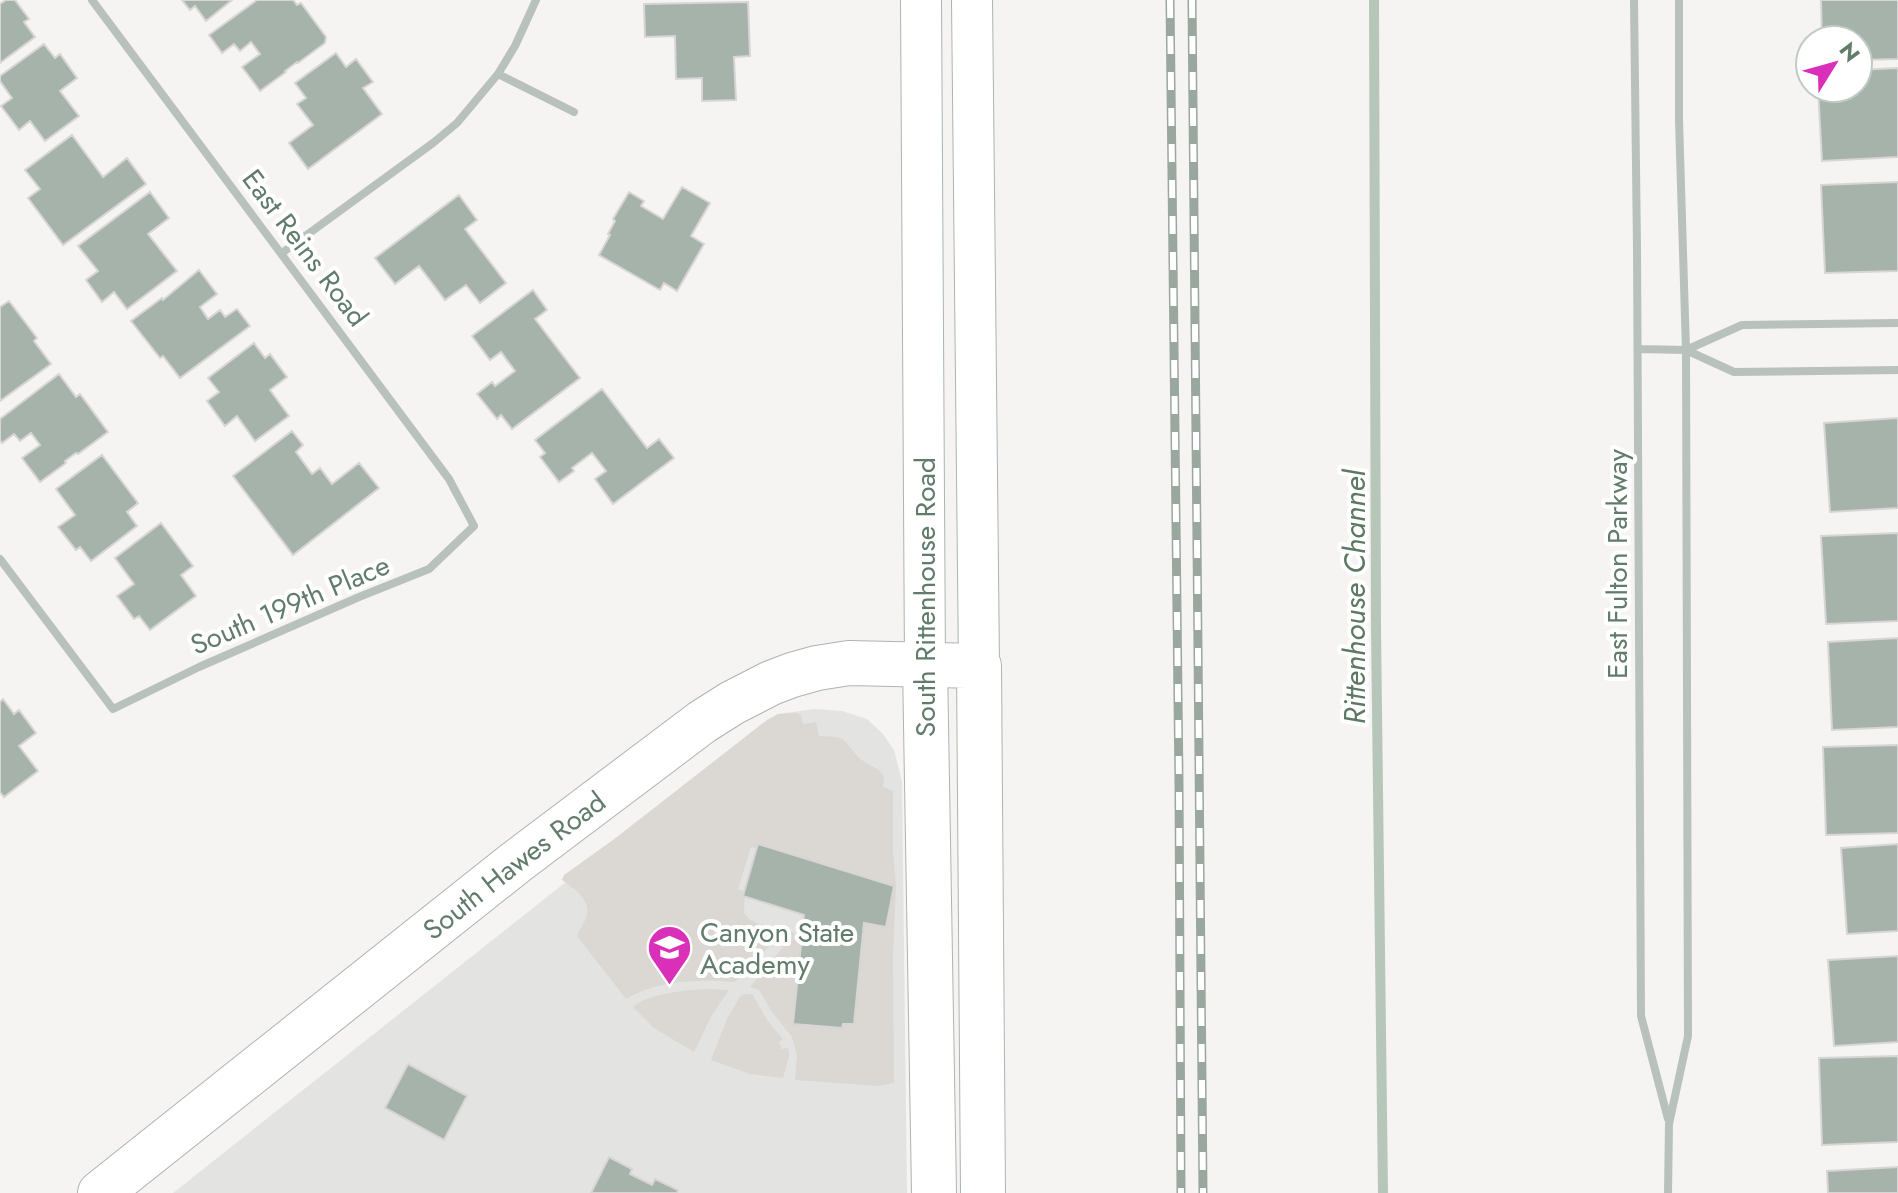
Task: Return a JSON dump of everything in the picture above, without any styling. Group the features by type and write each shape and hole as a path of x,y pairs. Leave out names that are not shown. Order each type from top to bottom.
{"main road":[{"name":"South Rittenhouse Road","path":"921,0 925,665 934,1193"},
{"name":"South Rittenhouse Road","path":"972,0 983,1193"},
{"name":"South Hawes Road","path":"100,1193 515,863 702,722 732,703 792,675 849,663 979,666"}],"street":[{"name":"East Reins Road","path":"92,0 449,479 474,526"},
{"path":"282,253 457,123 498,74 536,0"},
{"name":"East Fulton Parkway","path":"1634,0 1641,1016 1669,1124"},
{"name":"East Fulton Parkway","path":"1668,1193 1669,1124 1688,1036 1686,350 1679,0"},
{"path":"498,74 574,112"},
{"path":"1686,350 1742,325 1898,323"},
{"path":"1638,349 1686,350 1734,372 1898,370"},
{"name":"South 199th Place","path":"0,559 113,709 199,667 429,569 474,526"}],"shaded area":[{"name":"Canyon State Academy","path":"815,709 842,711 867,719 894,750 902,782 907,1193 173,1193 778,714"},
{"path":"778,714 801,715 803,724 816,722 819,736 843,739 860,759 880,771 884,777 883,787 893,791 896,885 894,1083 878,1086 795,1080 797,1055 792,1037 759,990 750,987 787,942 791,931 802,937 794,1024 842,1028 864,923 886,927 894,886 751,847 738,889 745,892 744,913 750,920 772,930 781,928 776,939 735,982 665,984 626,999 577,936 586,918 587,906 581,895 562,880 564,875 767,720"},
{"path":"709,989 729,990 712,1015 694,1052 654,1028 633,1007 658,995"},
{"path":"752,994 783,1039 779,1042 782,1049 788,1048 783,1078 750,1074 711,1060 727,1019 741,995"}],"building":[{"path":"15,0 29,19 24,22 35,37 0,63 0,4"},
{"path":"182,0 232,0 206,21 195,6 190,10"},
{"path":"257,0 293,0 297,5 301,3 326,37 325,43 260,91 242,67 260,54 251,42 240,51 234,44 222,53 209,35"},
{"path":"1821,0 1898,0 1898,59 1874,60 1874,24 1822,24"},
{"path":"748,2 750,56 734,57 736,100 702,101 702,78 676,79 675,36 645,37 644,4"},
{"path":"44,44 55,58 60,54 77,78 60,91 79,116 45,141 30,121 19,130 1,106 12,98 0,81 0,76"},
{"path":"336,53 346,67 356,59 373,82 363,88 382,114 308,169 289,143 313,125 297,104 306,98 295,83"},
{"path":"1898,68 1898,157 1822,161 1819,104 1874,104 1874,69"},
{"path":"72,135 103,177 127,158 146,184 63,245 28,198 40,189 25,170"},
{"path":"1898,182 1898,271 1825,273 1821,185"},
{"path":"682,187 710,203 691,236 704,244 677,291 664,283 660,290 599,255 610,235 613,219 629,192 644,201 641,206 663,219"},
{"path":"150,192 169,218 148,234 177,271 127,309 114,292 102,302 86,280 98,271 78,246"},
{"path":"459,195 477,220 465,229 506,283 480,303 466,285 445,300 419,266 395,284 375,258"},
{"path":"199,270 217,294 200,307 208,319 220,310 225,317 237,309 250,326 180,378 131,321"},
{"path":"533,290 547,310 535,319 580,378 512,429 501,415 497,419 477,394 492,382 495,386 515,371 501,352 490,360 472,336"},
{"path":"9,301 37,338 34,341 51,364 0,401 0,307"},
{"path":"254,343 265,358 270,354 287,377 270,390 289,416 255,441 237,416 225,426 207,401 219,392 208,378"},
{"path":"59,374 76,397 80,394 108,432 40,482 22,458 40,445 31,433 20,441 14,434 2,443 0,419"},
{"path":"602,389 647,448 659,439 674,458 613,504 595,479 606,471 592,453 559,482 540,457 545,453 535,440"},
{"path":"1898,418 1898,508 1830,512 1824,423"},
{"path":"292,431 303,445 296,452 312,474 320,468 332,484 359,463 379,488 293,555 233,476"},
{"path":"102,455 138,503 127,512 137,526 91,561 80,547 76,550 58,527 75,515 56,489"},
{"path":"161,523 193,566 181,575 196,596 150,630 139,616 134,619 117,596 134,584 115,558"},
{"path":"1898,533 1898,621 1826,624 1821,536"},
{"path":"1898,638 1898,727 1832,730 1828,642"},
{"path":"3,699 14,714 19,710 36,733 19,746 38,771 4,797 0,792 0,702"},
{"path":"1898,745 1898,833 1826,835 1823,747"},
{"path":"758,844 894,886 886,927 864,923 854,1024 843,1024 842,1028 793,1024 804,915 743,896"},
{"path":"1898,844 1898,931 1847,934 1841,848"},
{"path":"1898,956 1898,1042 1834,1046 1828,960"},
{"path":"1898,1056 1898,1142 1822,1145 1819,1058"},
{"path":"408,1064 467,1096 444,1140 385,1108"},
{"path":"609,1157 632,1169 630,1174 652,1185 655,1179 678,1190 677,1193 591,1193"},
{"path":"1898,1167 1898,1193 1828,1193 1827,1171"}],"waterway":[{"name":"Rittenhouse Channel","path":"1374,0 1376,630 1383,1193"}],"railway":[{"path":"1170,0 1181,1193"},
{"path":"1192,0 1203,1193"}],"place":[{"name":"Canyon State Academy","path":"669,987"}]}
